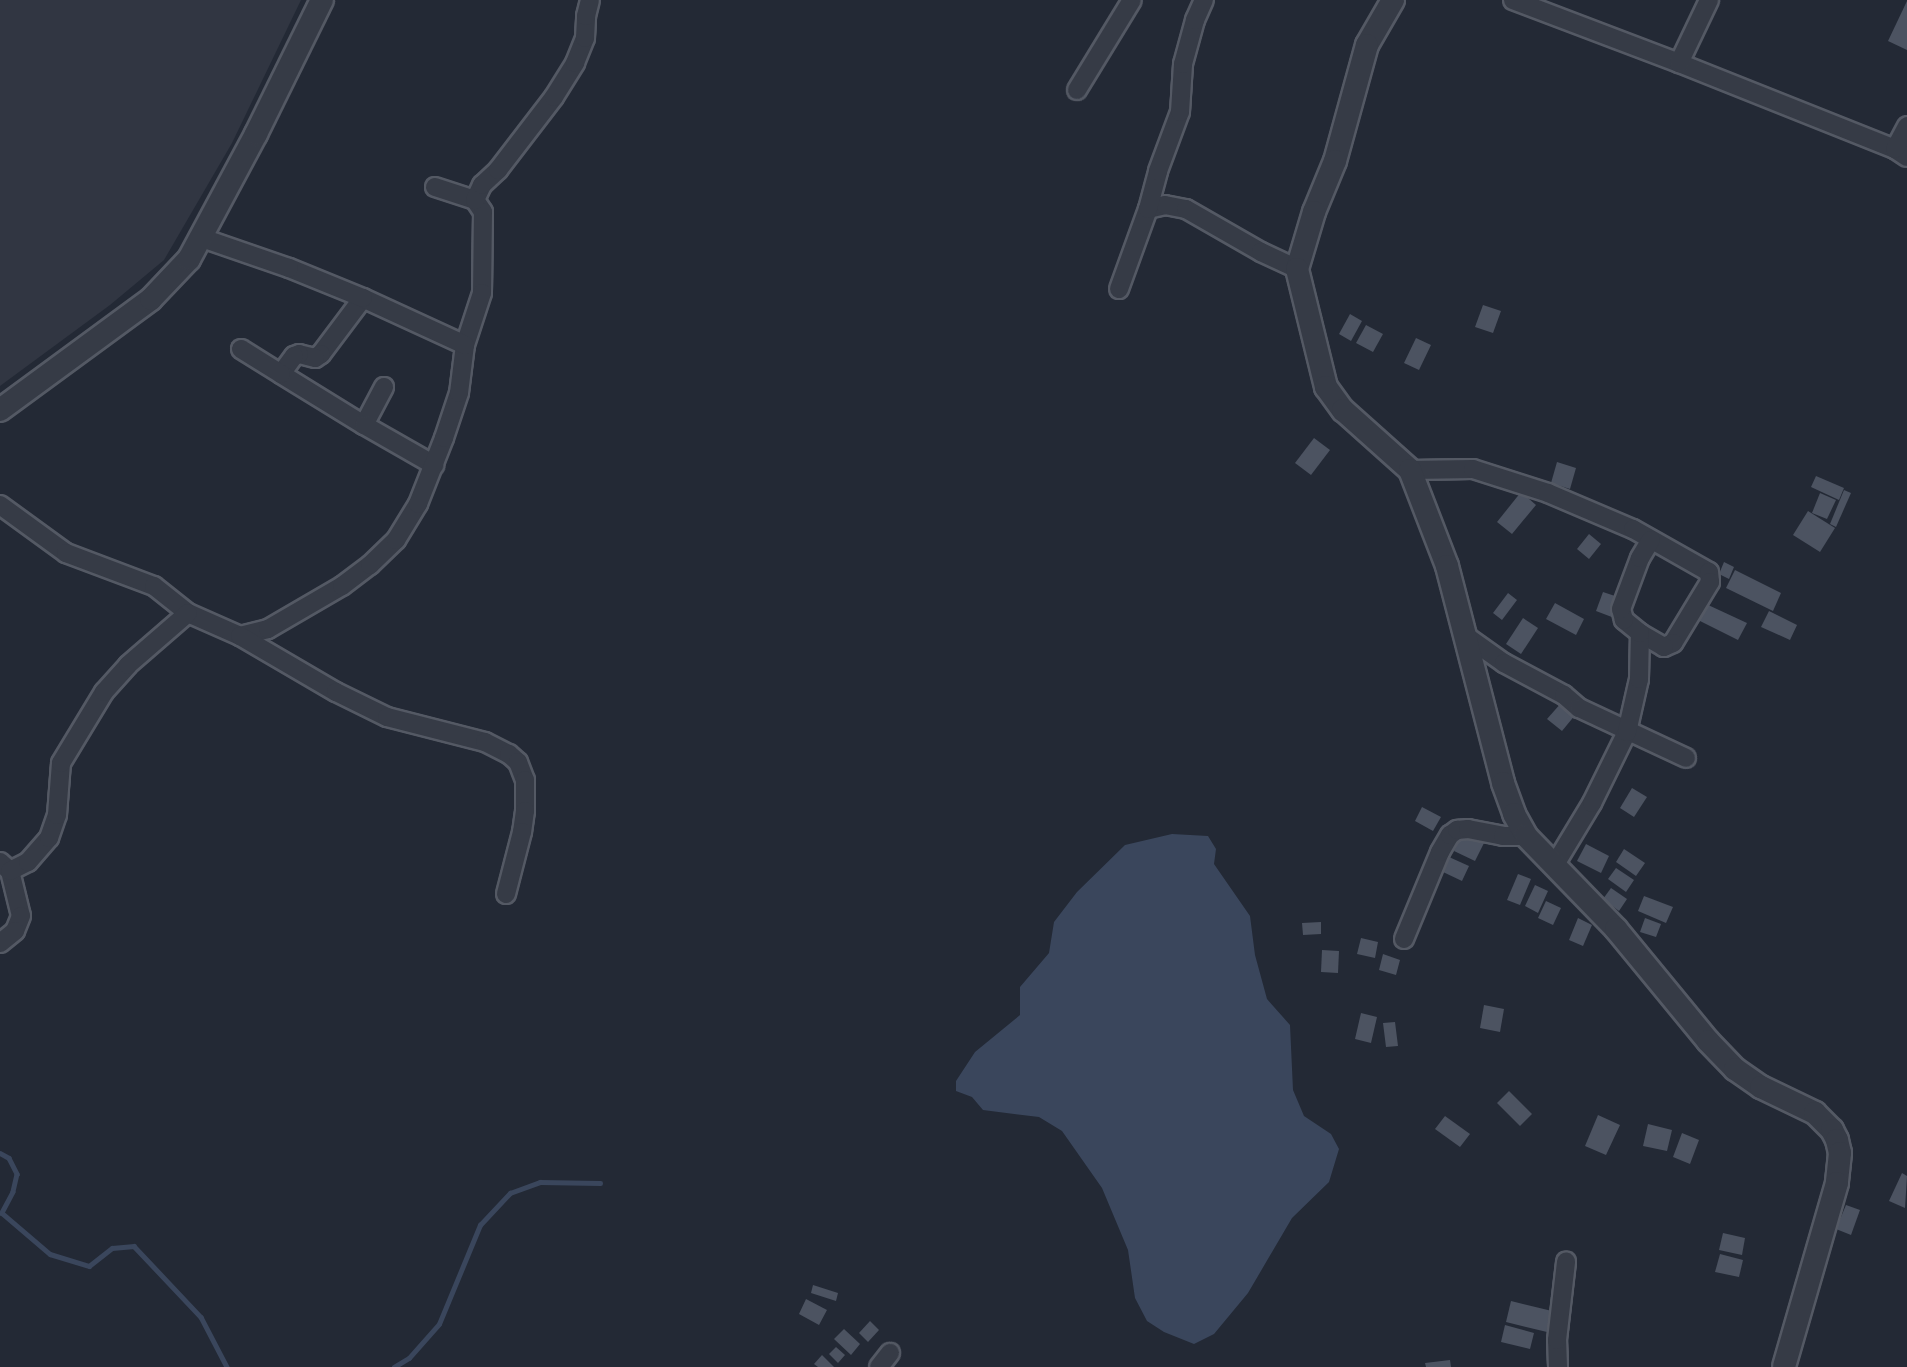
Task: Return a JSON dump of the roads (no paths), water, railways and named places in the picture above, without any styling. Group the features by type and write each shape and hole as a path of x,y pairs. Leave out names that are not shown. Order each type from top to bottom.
{"street":[{"path":"0,410 151,299 189,259 202,238 322,0"},
{"path":"476,200 482,185 506,160 554,97 575,63 585,38 586,16 591,0"},
{"path":"1077,90 1132,0"},
{"path":"1119,289 1180,112 1183,64 1195,21 1204,0"},
{"path":"1393,0 1367,45 1335,161 1314,212 1297,269 1326,387 1332,398 1410,470 1434,527 1466,636 1503,783 1514,814 1526,836 1616,929 1708,1041 1735,1069 1761,1088 1815,1113 1832,1130 1838,1140 1840,1154 1837,1183 1784,1367"},
{"path":"1513,0 1679,63 1901,153 1907,126"},
{"path":"1679,63 1709,0"},
{"path":"240,636 268,629 348,582 370,565 396,540 406,525 434,465 459,393 465,345 482,293 484,220 481,207 476,200 435,187"},
{"path":"1148,209 1165,205 1186,209 1261,252 1297,269"},
{"path":"202,238 289,268 363,298 465,345"},
{"path":"281,374 294,356 299,354 315,358 321,354 363,298"},
{"path":"241,349 434,465"},
{"path":"364,425 384,387"},
{"path":"1410,470 1473,469 1558,497 1633,529 1709,572 1711,576 1705,592 1679,638 1669,647 1659,645 1640,633 1624,620 1622,609 1632,576 1651,540"},
{"path":"0,505 66,553 154,586 188,613 240,636 336,692 387,717 485,742 509,754 518,762 525,780 525,811 506,894"},
{"path":"0,943 15,931 21,916 5,866 28,862 49,838 57,815 61,763 104,692 128,665 188,613"},
{"path":"1554,866 1592,803 1627,732 1639,679 1640,633"},
{"path":"1466,636 1504,663 1564,695 1579,708 1686,758"},
{"path":"1404,939 1450,835 1457,830 1468,829 1503,836 1526,836"},
{"path":"1558,1367 1557,1340 1566,1262"}],"water":[{"path":"1172,834 1208,836 1216,849 1214,864 1250,916 1255,955 1267,999 1290,1025 1293,1090 1304,1116 1331,1134 1339,1149 1329,1182 1292,1218 1248,1293 1214,1334 1194,1344 1164,1332 1147,1321 1135,1298 1128,1250 1102,1188 1062,1131 1039,1117 983,1110 972,1097 956,1091 956,1081 975,1052 1020,1015 1020,987 1049,953 1054,922 1077,892 1125,845"}],"waterway":[{"path":"0,1153 9,1158 17,1174 13,1192 2,1213 50,1254 89,1266 112,1248 134,1246 201,1317 227,1367"},
{"path":"394,1367 409,1358 439,1324 480,1225 510,1193 540,1182 600,1183"}]}
